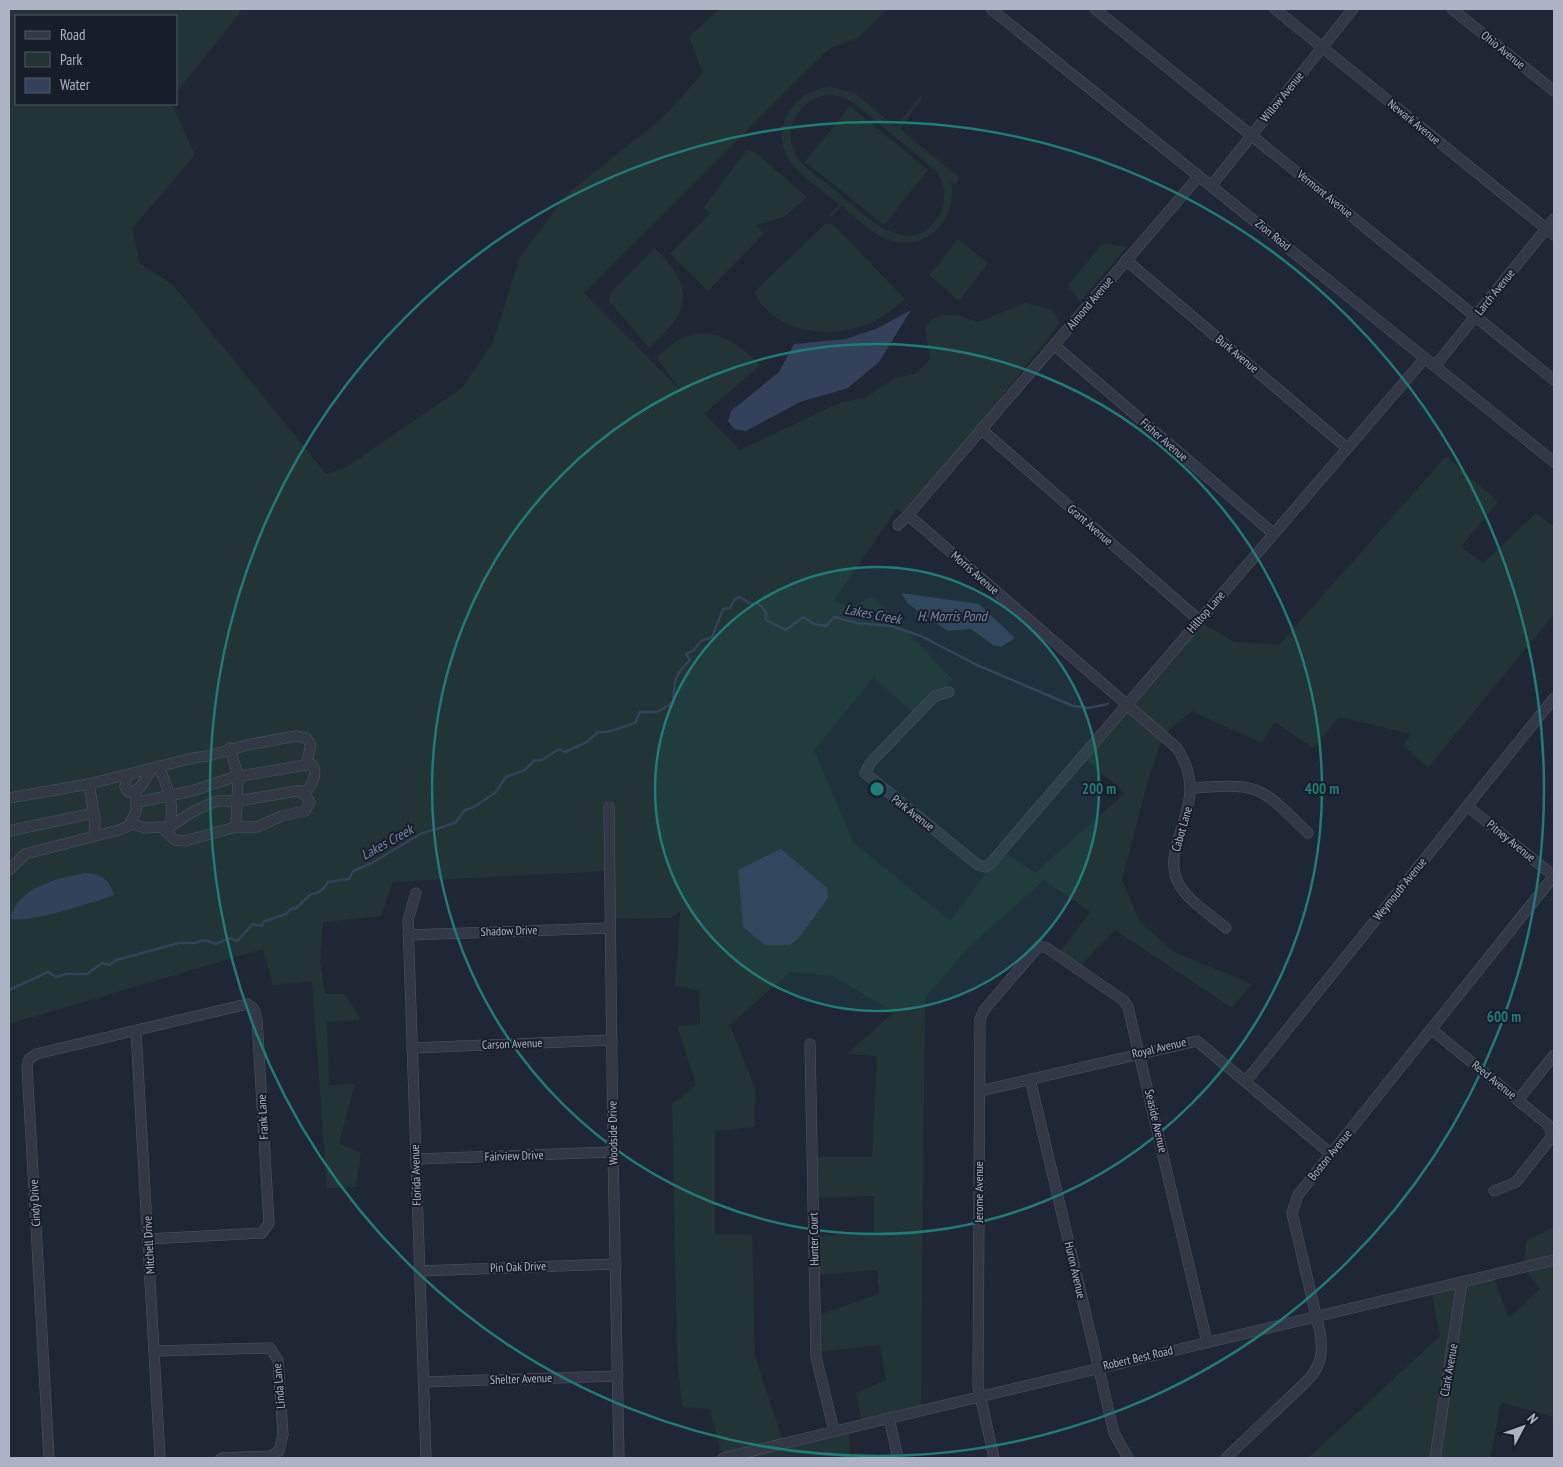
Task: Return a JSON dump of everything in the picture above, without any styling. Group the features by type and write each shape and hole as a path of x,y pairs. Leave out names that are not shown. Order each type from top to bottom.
{"street":[{"name":"Zion Road","path":"992,9 1554,462"},
{"name":"Vermont Avenue","path":"1095,9 1554,380"},
{"name":"Newark Avenue","path":"1274,9 1550,232"},
{"name":"Willow Avenue","path":"1211,186 1354,9"},
{"name":"Ohio Avenue","path":"1452,9 1554,91"},
{"name":"Almond Avenue","path":"981,429 1199,176"},
{"name":"Larch Avenue","path":"1435,366 1475,316 1550,232 1554,219"},
{"name":"Burk Avenue","path":"1126,260 1348,448"},
{"name":"Fisher Avenue","path":"1054,345 1274,534"},
{"name":"Hilltop Lane","path":"987,867 1425,358"},
{"path":"898,525 981,429"},
{"name":"Grant Avenue","path":"981,429 1199,620"},
{"name":"Morris Avenue","path":"908,515 1128,704"},
{"name":"Park Avenue","path":"949,692 935,696 871,762 865,773 978,864 987,867"},
{"name":"Weymouth Avenue","path":"1246,1081 1554,698"},
{"name":"Cabot Lane","path":"1128,704 1177,748 1186,764 1191,788 1189,806 1175,853 1175,874 1185,893 1226,928"},
{"path":"9,798 89,784 154,767 208,756 230,748 300,736 308,740 312,747 306,764"},
{"path":"230,748 238,776 236,827"},
{"path":"127,775 125,788 136,797 170,796 238,776 306,764 312,764 314,767 312,782 306,791 211,803 167,829"},
{"path":"154,767 170,796 167,829"},
{"path":"128,826 136,812 136,797 154,767"},
{"path":"89,784 94,813 94,836"},
{"path":"1191,788 1231,785 1253,787 1268,794 1308,833"},
{"path":"9,870 25,854 133,824 146,828 161,827 167,829 175,840 182,842 236,827 257,827 282,816 305,811 310,800 297,792"},
{"name":"Pitney Avenue","path":"1467,806 1554,876"},
{"name":"Woodside Drive","path":"609,807 613,1152 620,1458"},
{"path":"9,831 94,813"},
{"name":"Boston Avenue","path":"1226,1458 1316,1372 1321,1361 1322,1345 1292,1213 1298,1195 1554,876"},
{"name":"Florida Avenue","path":"416,892 408,920 408,935 426,1458"},
{"name":"Shadow Drive","path":"408,935 610,928"},
{"name":"Seaside Avenue","path":"1039,946 1047,948 1125,1002 1130,1010 1207,1342"},
{"name":"Jerome Avenue","path":"994,1458 978,1386 982,1013 1039,946"},
{"name":"Frank Lane","path":"136,1031 242,1004 251,1006 257,1019 269,1223 262,1233 149,1239"},
{"name":"Reed Avenue","path":"1431,1029 1547,1124 1553,1131"},
{"name":"Mitchell Drive","path":"136,1031 160,1458"},
{"name":"Cindy Drive","path":"49,1458 27,1066 29,1059 36,1054 136,1031"},
{"name":"Carson Avenue","path":"412,1048 612,1040"},
{"name":"Royal Avenue","path":"980,1091 1197,1041 1331,1154"},
{"name":"Hunter Court","path":"810,1044 816,1357 834,1431"},
{"path":"1518,1100 1554,1056"},
{"name":"Huron Avenue","path":"1030,1079 1114,1433 1128,1458"},
{"path":"1494,1191 1516,1182 1550,1139 1553,1131"},
{"name":"Fairview Drive","path":"416,1160 613,1152"},
{"name":"Robert Best Road","path":"723,1458 1554,1260"},
{"name":"Pin Oak Drive","path":"419,1271 616,1264"},
{"name":"Clark Avenue","path":"1436,1458 1462,1282"},
{"name":"Linda Lane","path":"154,1351 253,1347 270,1348 275,1352 278,1360 283,1435 279,1451 272,1456 220,1458"},
{"name":"Shelter Avenue","path":"424,1382 618,1376"},
{"path":"889,1418 898,1458"}],"green space":[{"path":"9,9 243,9 178,90 178,15 15,15 15,105 172,105 195,155 132,229 140,263 173,285 326,474 346,467 462,388 493,342 520,257 568,193 661,119 703,73 689,37 719,9 887,9 858,38 829,49 584,293 682,392 656,357 685,337 696,334 716,335 736,344 760,365 704,414 740,450 841,402 865,398 895,378 915,374 930,359 925,327 934,318 942,315 959,315 978,322 1025,303 1052,310 1060,323 906,517 897,508 834,601 851,608 873,596 953,680 916,716 874,677 814,750 853,842 950,921 1003,851 1035,873 1125,793 1082,757 1174,651 1204,624 1234,642 1279,645 1446,456 1498,502 1461,547 1483,563 1536,513 1554,527 1554,614 1428,768 1403,745 1411,734 1339,717 1313,748 1275,722 1261,743 1192,711 1163,735 1147,784 1122,880 1140,922 1174,952 1252,984 1232,1008 1115,930 1076,971 1056,957 1090,912 1044,880 969,947 925,998 921,1412 863,1426 856,1393 886,1380 880,1345 817,1352 815,1316 879,1294 877,1270 814,1275 814,1236 874,1232 874,1196 812,1198 812,1157 872,1157 877,1056 847,1054 894,1012 833,976 790,972 730,1025 756,1091 754,1127 715,1131 715,1234 752,1235 755,1356 784,1444 849,1429 850,1458 723,1458 710,1409 682,1407 677,1357 672,1104 696,1085 677,1026 700,1024 699,990 675,986 680,912 671,918 609,919 608,871 393,882 381,916 323,922 320,960 325,994 345,994 361,1020 327,1022 329,1085 355,1084 339,1143 361,1153 356,1187 327,1188 312,981 273,985 263,949 9,1024"},
{"path":"832,87 855,93 896,127 920,96 922,98 900,129 960,178 955,185 951,182 952,196 950,208 937,230 916,242 903,243 889,240 876,234 842,206 831,217 829,215 839,204 795,167 784,148 782,136 784,123 789,112 807,94 819,89","holes":["830,95 843,97 855,104 936,171 942,182 944,200 938,217 926,230 913,235 899,235 872,221 808,169 795,153 791,143 791,133 793,123 803,107 820,97"]},
{"path":"850,106 928,170 884,225 805,162"},
{"path":"746,151 755,152 807,197 784,217 756,225 764,234 708,291 670,254 710,213 703,208"},
{"path":"825,224 833,224 905,299 875,321 855,328 822,332 805,330 789,325 775,317 763,306 754,292"},
{"path":"958,239 988,263 959,301 929,275"},
{"path":"1103,243 1127,247 1080,302 1068,285"},
{"path":"655,248 677,276 682,288 683,300 680,311 673,322 649,348 609,301 609,294"},
{"path":"1554,1227 1554,1417 1501,1402 1490,1458 1308,1458 1440,1336 1431,1288 1492,1274 1509,1318 1540,1289 1523,1266 1527,1240"}],"water":[{"path":"911,310 879,362 848,388 800,402 746,431 734,429 728,421 731,411 779,372 794,344 846,339 878,328"},
{"name":"H. Morris Pond","path":"901,593 979,604 1015,638 1001,647 993,645 971,629 948,631 908,604"},
{"path":"781,849 827,888 828,898 798,939 790,945 765,945 743,927 738,870"},
{"path":"84,873 95,874 103,878 107,881 114,895 43,916 17,920 10,918 21,899 30,892 61,878"}],"waterway":[{"name":"Lakes Creek","path":"9,990 48,972 56,977 66,974 87,974 102,963 110,965 116,960 179,943 195,943 205,940 216,944 230,938 237,941 253,924 262,926 263,922 286,914 292,908 295,909 311,894 321,891 328,882 349,879 353,871 372,863 420,834 455,823 465,810 472,808 495,793 506,777 525,770 535,760 542,760 559,749 565,752 587,742 598,732 612,731 635,723 640,712 657,712 673,703 676,679 680,671 690,660 686,654 694,650 701,641 712,637 723,609 730,608 735,599 740,597 749,603 759,604 766,612 766,620 786,630 803,617 814,624 826,626 834,617 857,623 891,626 921,636 977,665 1073,706 1088,708 1108,704"}]}
